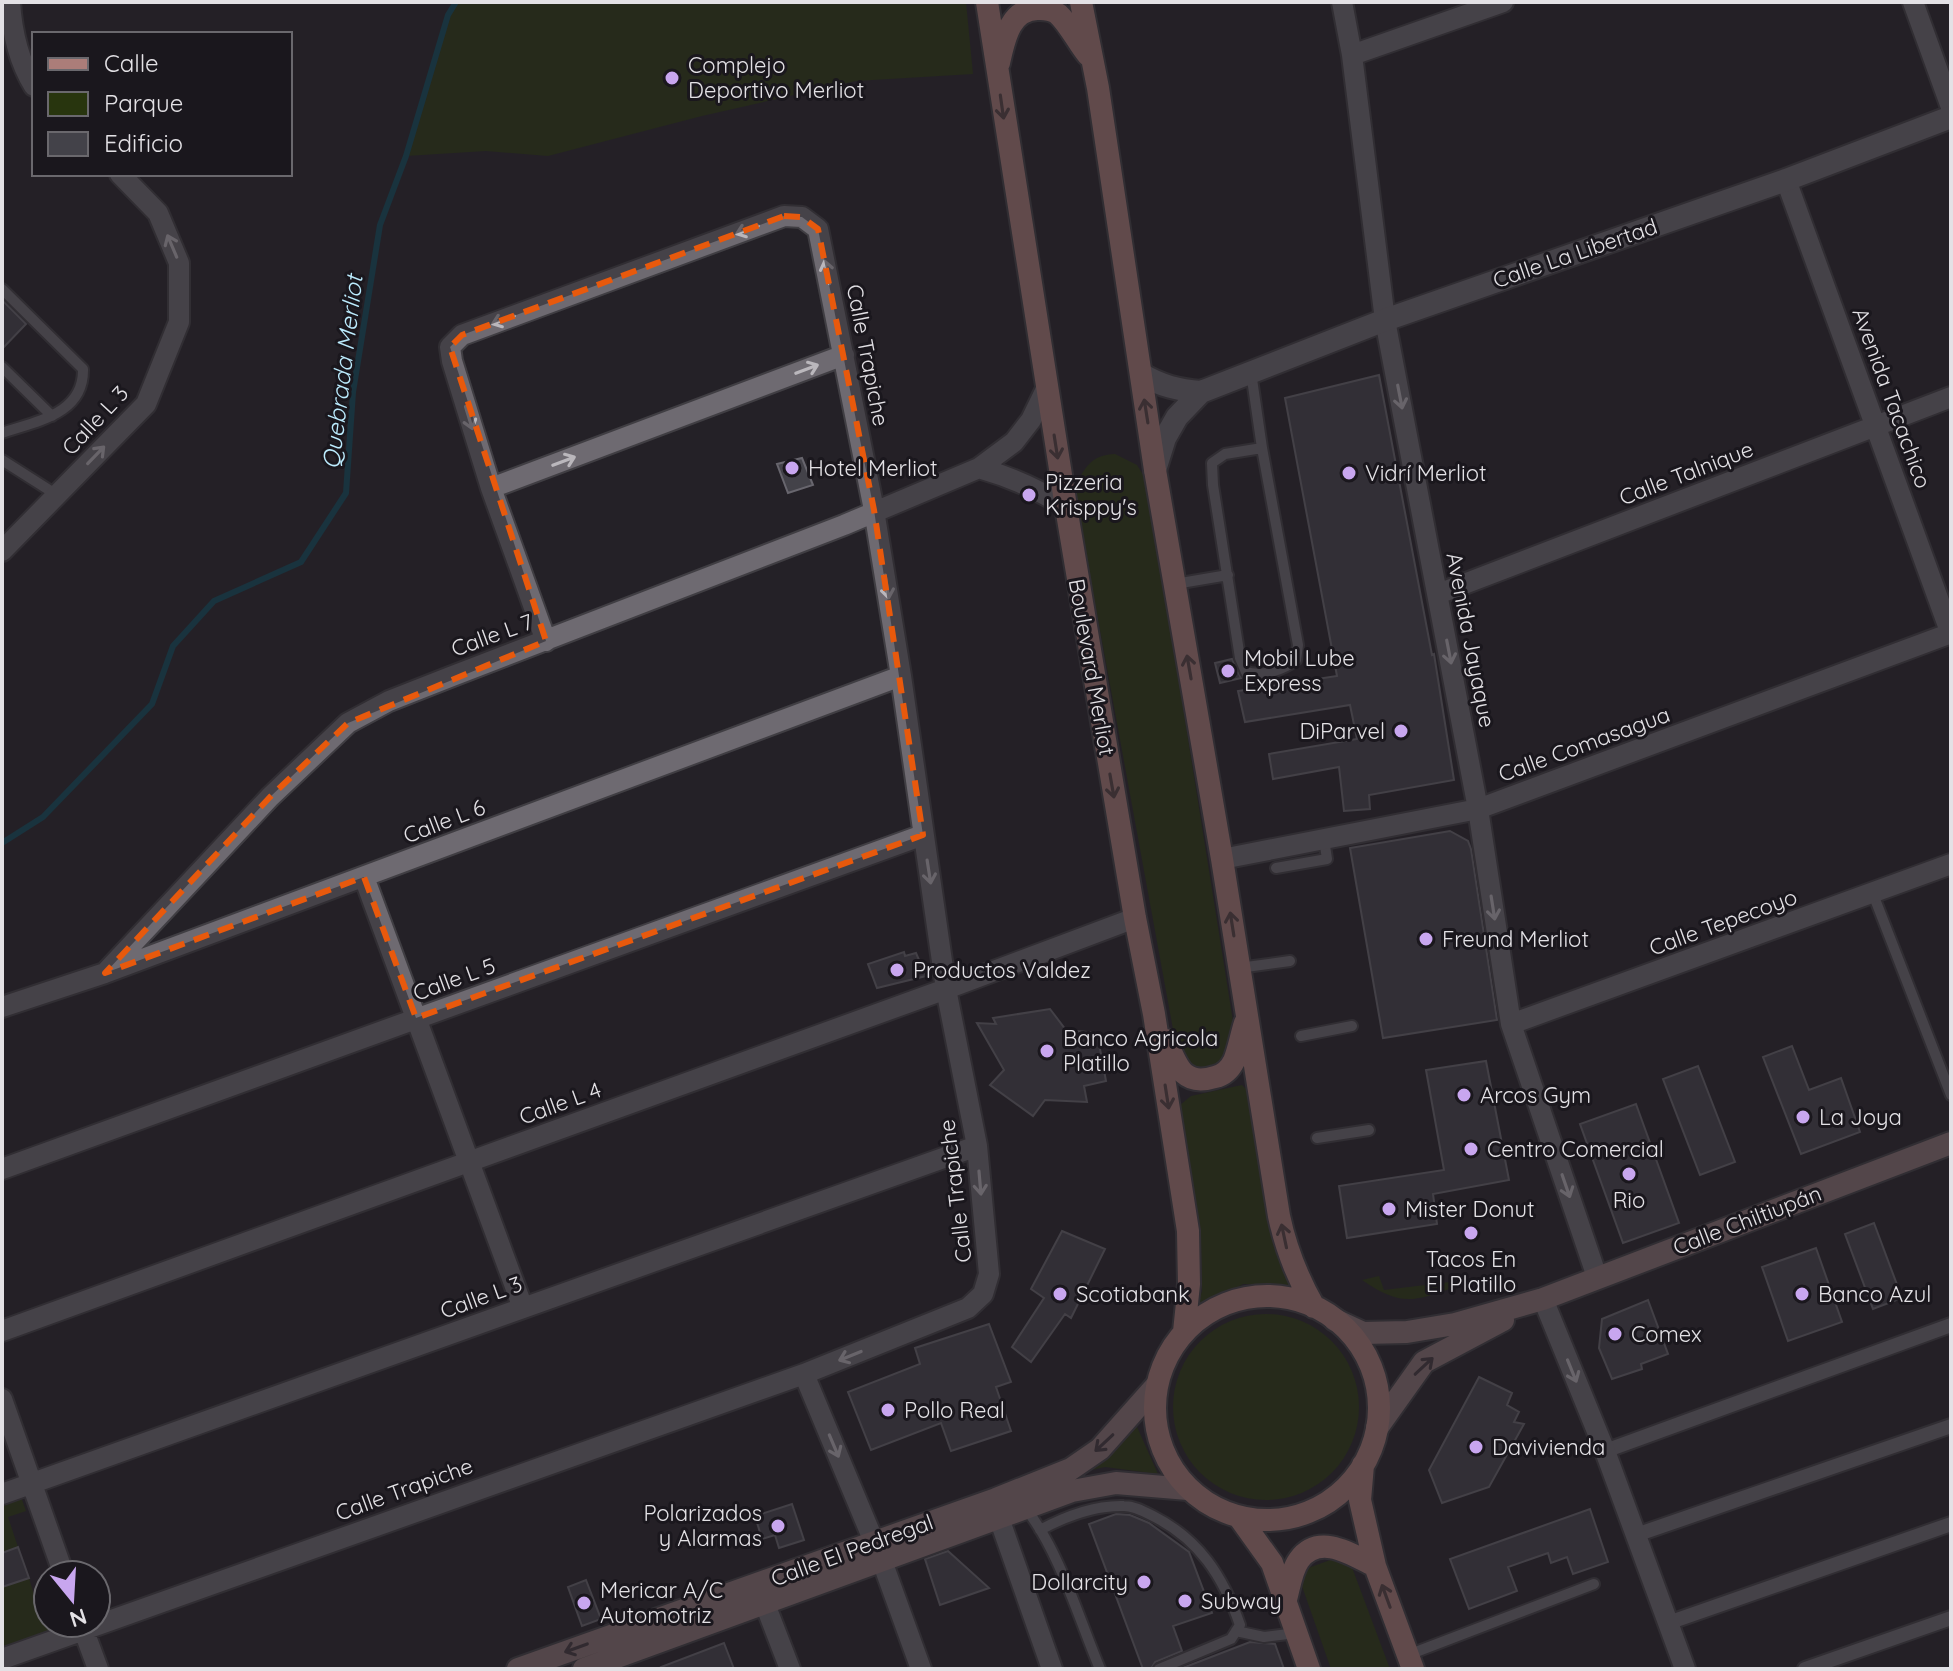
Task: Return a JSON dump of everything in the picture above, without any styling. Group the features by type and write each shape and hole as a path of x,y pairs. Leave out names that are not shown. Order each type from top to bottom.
{"main road":[{"name":"Boulevard Merliot","path":"987,2 1066,507 1154,1014 1188,1231 1189,1284 1184,1332"},
{"path":"1081,2 1155,470 1286,1248 1297,1278 1314,1307"},
{"path":"997,73 1003,46 1015,18 1024,11 1036,8 1059,15 1091,59"},
{"path":"1154,1014 1180,1071 1202,1081 1224,1075 1234,1062 1247,1017"},
{"name":"Calle Chiltiupán","path":"1377,1428 1424,1362 1543,1299 1951,1143"},
{"path":"1363,1465 1345,1488 1323,1505 1296,1516 1268,1520 1239,1517 1212,1506 1188,1489 1171,1467 1159,1441 1154,1414 1156,1386 1162,1366 1184,1332 1202,1317 1222,1305 1245,1298 1269,1296 1292,1299 1314,1307 1353,1336 1375,1379 1379,1403 1377,1428 1363,1465 1360,1500 1375,1566 1410,1662"},
{"name":"Calle Chiltiupán","path":"1335,1320 1363,1333 1407,1332 1455,1324 1543,1299"},
{"name":"Calle El Pedregal","path":"584,1669 765,1604 996,1499 1071,1469 1100,1449 1156,1386"},
{"name":"Calle El Pedregal","path":"518,1669 878,1552 999,1518 1072,1491 1116,1483 1188,1489"},
{"path":"1239,1517 1272,1563 1309,1669"},
{"path":"1285,1603 1298,1562 1309,1550 1339,1548 1375,1566"}],"street":[{"name":"Avenida Jayaque","path":"1342,2 1352,55 1385,320 1478,809 1511,1024 1597,1277"},
{"path":"1352,55 1503,2"},
{"path":"1913,2 1951,107"},
{"path":"6,3 18,56 32,82"},
{"name":"Calle La Libertad","path":"1155,470 1165,438 1177,417 1201,392 1385,320 1786,180 1951,117"},
{"name":"Calle L 3","path":"2,551 146,404 179,322 179,263 158,213 122,176"},
{"name":"Avenida Tacachico","path":"1786,180 1951,634"},
{"name":"Calle Trapiche","path":"112,1616 804,1374 968,1308 983,1294 989,1274 977,1146 946,989 874,510 818,229 802,217 784,216 462,335 450,347 452,361 491,488"},
{"path":"546,641 491,488 844,355"},
{"path":"1141,374 1177,390 1201,392"},
{"name":"Calle L 7","path":"105,973 270,797 348,723 389,701 844,525 979,468 1014,442 1031,420 1047,387"},
{"name":"Calle Talnique","path":"1438,594 1951,397"},
{"path":"979,468 1008,476 1066,507"},
{"name":"Calle Comasagua","path":"1222,859 1478,809 1951,634"},
{"name":"Calle L 6","path":"2,1007 105,973 901,676"},
{"name":"Calle L 5","path":"2,1169 923,835"},
{"name":"Calle Tepecoyo","path":"1511,1024 1951,864"},
{"path":"364,877 523,1308"},
{"name":"Calle L 4","path":"2,1331 1135,918"},
{"name":"Calle L 3","path":"2,1494 977,1146"},
{"path":"1543,1299 1605,1451 1685,1669"},
{"path":"1605,1451 1951,1325"},
{"path":"804,1374 878,1552 921,1669"},
{"path":"2,1399 58,1559"},
{"path":"1636,1535 1951,1426"},
{"path":"999,1518 1052,1669"},
{"path":"1668,1623 1951,1524"},
{"path":"765,1604 790,1669"},
{"path":"1805,1669 1951,1618"},
{"name":"Calle Trapiche","path":"2,1659 50,1639"},
{"path":"87,1639 98,1669"}],"lane":[{"path":"2,289 83,369 84,381 69,407 2,433"},
{"path":"2,367 52,416"},
{"path":"1251,372 1298,645 1296,660 1286,667 1255,675 1242,668 1212,463 1225,454 1262,448"},
{"path":"2,460 57,495"},
{"path":"1175,584 1228,575"},
{"path":"1276,868 1327,859 1324,839"},
{"path":"1873,894 1951,1095"},
{"path":"1239,968 1290,961"},
{"path":"1301,1036 1352,1026"},
{"path":"1317,1138 1369,1130"},
{"path":"1040,1530 1092,1508 1124,1506 1138,1508 1178,1529 1194,1544 1220,1579 1240,1625 1231,1639 1159,1669"},
{"path":"1024,1508 1040,1530 1100,1669"},
{"path":"1410,1662 1594,1584"},
{"path":"1236,1631 1264,1637 1296,1633"}],"highlighted area":[{"path":"784,216 802,217 818,229 874,510 923,835 416,1018 364,877 105,973 270,797 348,723 546,641 450,347 462,335"}],"green space":[{"name":"Complejo Deportivo Merliot","path":"456,2 966,2 973,74 856,81 702,116 548,156 486,151 406,156 448,15"},
{"path":"1115,454 1137,465 1147,481 1236,1040 1227,1068 1208,1076 1179,1062 1074,488 1094,460"},
{"path":"1242,1085 1248,1091 1266,1190 1290,1285 1243,1284 1195,1314 1202,1291 1201,1243 1180,1105 1191,1096"},
{"path":"1379,1276 1384,1290 1450,1282 1452,1288 1426,1297 1406,1299 1386,1294 1362,1280"},
{"path":"1266,1314 1302,1321 1332,1341 1352,1371 1359,1407 1352,1443 1332,1473 1302,1493 1266,1500 1230,1493 1200,1473 1180,1443 1173,1407 1180,1371 1200,1341 1230,1321"},
{"path":"1134,1420 1158,1474 1105,1467 1073,1474"},
{"path":"20,1494 26,1511 8,1517 18,1547 2,1553 2,1501"},
{"path":"1347,1554 1390,1669 1331,1669 1297,1572"},
{"path":"29,1578 34,1639 2,1651 2,1587"}],"building":[{"path":"2,300 26,324 2,349"},
{"path":"1379,375 1434,654 1454,780 1369,795 1370,809 1344,811 1339,767 1273,779 1269,754 1357,739 1350,705 1245,722 1238,691 1337,676 1285,398"},
{"name":"Hotel Merliot","path":"802,458 813,485 788,493 777,464"},
{"name":"Mobil Lube Express","path":"1232,659 1241,678 1220,683 1215,663"},
{"name":"Freund Merliot","path":"1450,831 1468,841 1471,849 1497,1020 1383,1038 1350,848"},
{"name":"Productos Valdez","path":"904,952 905,956 916,953 926,976 877,988 868,964"},
{"name":"Banco Agricola Platillo","path":"1050,1009 1066,1030 1097,1033 1106,1081 1084,1086 1087,1102 1045,1100 1033,1116 990,1085 1004,1070 977,1023 996,1024 993,1018"},
{"name":"La Joya","path":"1792,1046 1809,1090 1841,1078 1860,1132 1801,1154 1763,1057"},
{"path":"1486,1061 1509,1180 1433,1194 1437,1224 1347,1238 1339,1186 1444,1170 1426,1070"},
{"path":"1698,1066 1735,1162 1700,1175 1663,1079"},
{"name":"Rio","path":"1636,1104 1679,1223 1623,1243 1580,1124"},
{"path":"1874,1223 1902,1298 1873,1309 1845,1234"},
{"name":"Scotiabank","path":"1062,1231 1105,1249 1071,1318 1065,1314 1031,1362 1012,1347 1044,1298 1031,1289"},
{"name":"Banco Azul","path":"1816,1248 1842,1322 1788,1341 1762,1267"},
{"path":"1648,1300 1668,1354 1641,1364 1642,1369 1612,1379 1599,1348 1602,1319"},
{"path":"989,1324 1011,1382 996,1387 1011,1431 951,1451 941,1423 871,1450 848,1392 920,1364 915,1348"},
{"name":"Davivienda","path":"1479,1377 1512,1393 1507,1405 1519,1412 1514,1422 1524,1424 1489,1487 1442,1503 1429,1470"},
{"name":"Polarizados y Alarmas","path":"792,1504 804,1540 779,1548 775,1535 762,1539 755,1516"},
{"path":"1590,1509 1608,1562 1573,1574 1567,1557 1551,1563 1548,1553 1508,1567 1517,1591 1469,1609 1450,1559"},
{"name":"Dollarcity","path":"1116,1514 1130,1515 1149,1523 1189,1552 1212,1613 1173,1626 1182,1651 1155,1662 1151,1669 1143,1669 1089,1524"},
{"path":"18,1547 29,1578 2,1587 2,1553"},
{"path":"948,1551 989,1588 940,1605 925,1559"},
{"name":"Mericar A/C Automotriz","path":"586,1580 601,1619 582,1626 568,1587"},
{"path":"1250,1642 1275,1644 1284,1669 1180,1669"},
{"path":"724,1643 734,1669 661,1667"}],"waterway":[{"name":"Quebrada Merliot","path":"2,843 43,817 152,704 173,646 214,601 301,562 346,493 353,392 380,225 406,156 448,15 456,2"}],"place":[{"name":"Complejo Deportivo Merliot","path":"672,78"},
{"name":"Hotel Merliot","path":"792,468"},
{"name":"Vidrí Merliot","path":"1349,473"},
{"name":"Pizzeria Krisppy's","path":"1029,495"},
{"name":"Mobil Lube Express","path":"1228,671"},
{"name":"DiParvel","path":"1401,731"},
{"name":"Freund Merliot","path":"1426,939"},
{"name":"Productos Valdez","path":"897,970"},
{"name":"Banco Agricola Platillo","path":"1047,1051"},
{"name":"Arcos Gym","path":"1464,1095"},
{"name":"La Joya","path":"1803,1117"},
{"name":"Centro Comercial","path":"1471,1149"},
{"name":"Rio","path":"1629,1174"},
{"name":"Mister Donut","path":"1389,1209"},
{"name":"Tacos En El Platillo","path":"1471,1233"},
{"name":"Scotiabank","path":"1060,1294"},
{"name":"Banco Azul","path":"1802,1294"},
{"name":"Comex","path":"1615,1334"},
{"name":"Pollo Real","path":"888,1410"},
{"name":"Davivienda","path":"1476,1447"},
{"name":"Polarizados y Alarmas","path":"778,1526"},
{"name":"Dollarcity","path":"1144,1582"},
{"name":"Subway","path":"1185,1601"},
{"name":"Mericar A/C Automotriz","path":"584,1603"}]}
